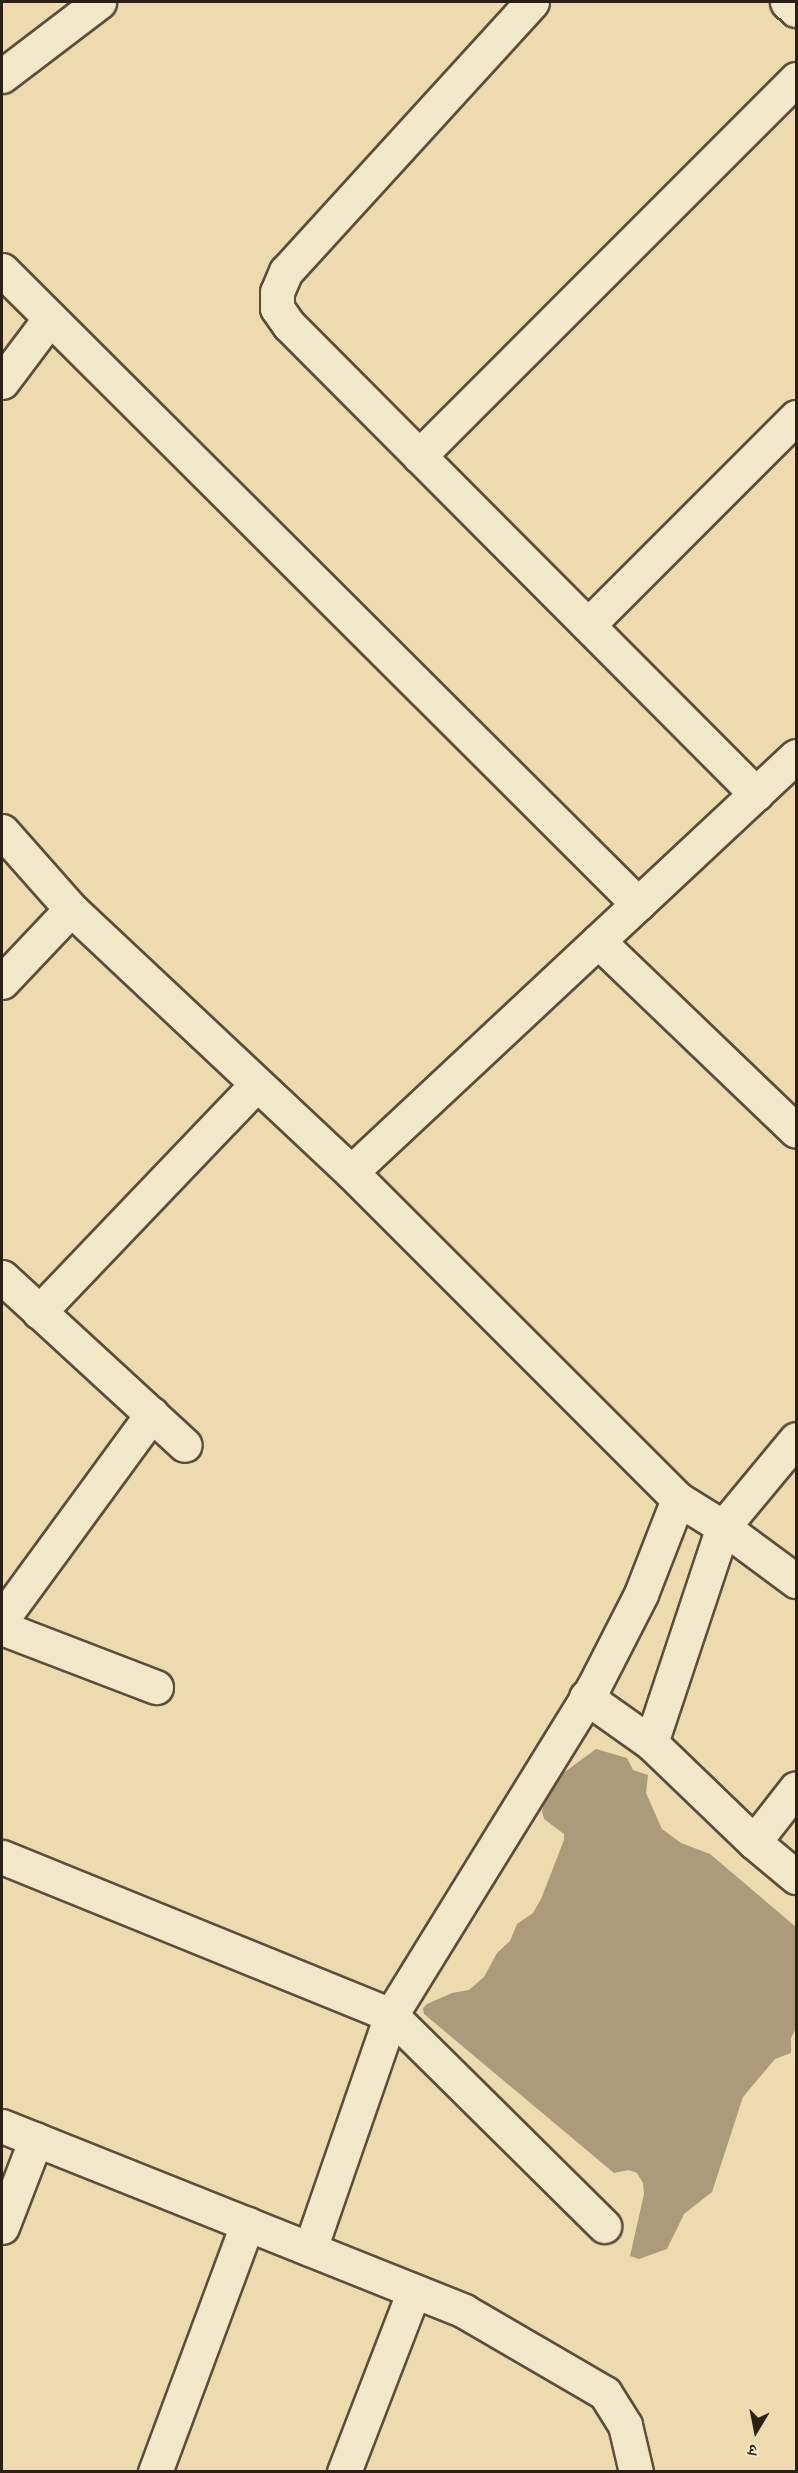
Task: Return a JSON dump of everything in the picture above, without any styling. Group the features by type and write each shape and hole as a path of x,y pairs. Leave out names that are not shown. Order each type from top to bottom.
{"street":[{"path":"2,76 99,2"},
{"path":"532,2 286,271 277,292 277,309 289,325 756,794"},
{"path":"787,2 796,10"},
{"path":"419,456 796,79"},
{"path":"2,270 638,904"},
{"path":"2,382 50,318"},
{"path":"588,625 796,417"},
{"path":"351,1172 796,756"},
{"path":"2,831 71,909 351,1172 678,1499 723,1527 796,1581"},
{"path":"2,982 71,909"},
{"path":"598,941 796,1131"},
{"path":"39,1312 258,1084"},
{"path":"2,1277 185,1445"},
{"path":"2,1619 152,1414"},
{"path":"651,1743 723,1527 796,1439"},
{"path":"310,2248 391,2015 586,1697 641,1594 678,1499"},
{"path":"2,1628 156,1688"},
{"path":"586,1697 651,1743 754,1842 796,1876"},
{"path":"754,1842 796,1788"},
{"path":"2,1857 391,2015 604,2226"},
{"path":"2,2126 310,2248 464,2312 605,2393 625,2425 636,2472"},
{"path":"2,2227 36,2139"},
{"path":"154,2472 247,2224"},
{"path":"344,2472 414,2291"}],"shaded area":[{"path":"596,1749 627,1758 633,1770 648,1775 646,1793 662,1829 681,1843 710,1854 796,1927 796,2028 791,2038 791,2053 775,2059 743,2097 712,2192 684,2214 667,2249 639,2259 630,2256 644,2194 643,2183 637,2173 629,2170 614,2173 424,2014 423,2008 452,1993 469,1990 484,1977 497,1953 510,1941 517,1924 533,1913 541,1899 564,1840 564,1834 544,1819 542,1811 547,1793 559,1776"}]}
